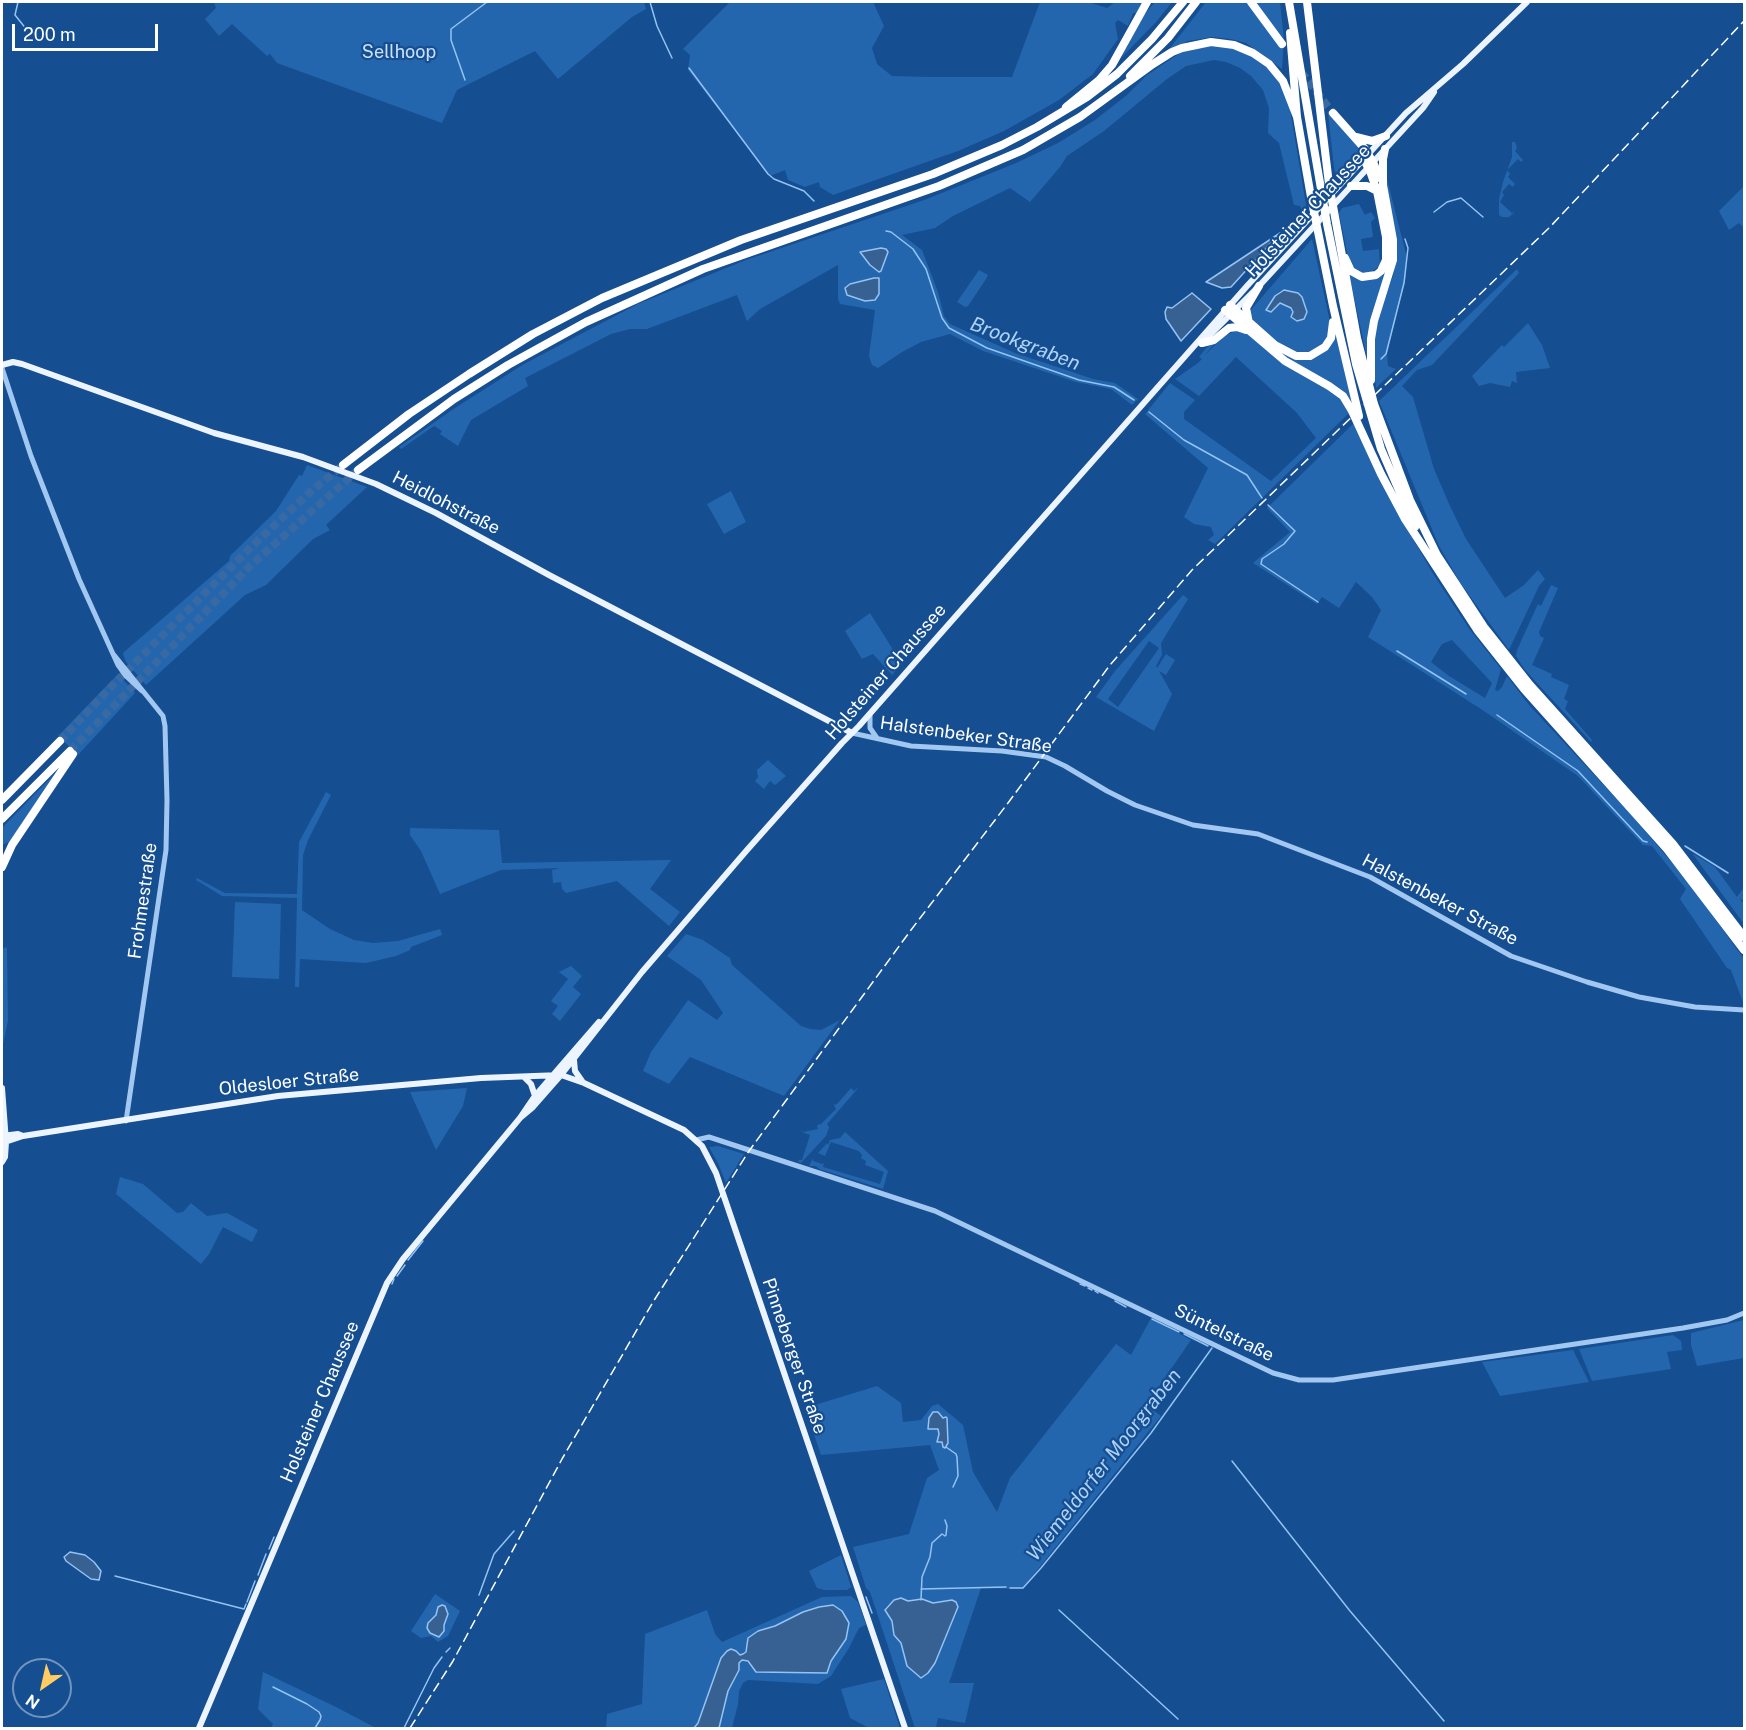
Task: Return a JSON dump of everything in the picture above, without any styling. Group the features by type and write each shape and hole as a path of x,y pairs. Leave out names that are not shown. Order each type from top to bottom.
{"highway":[{"path":"1056,116 1106,73 1120,53 1137,18 1148,2"},
{"path":"343,465 409,414 469,374 533,334 602,298 741,240 933,174 1002,145 1056,116 1088,97 1129,63 1183,2"},
{"path":"1080,117 1106,98 1150,57 1196,2"},
{"path":"1251,2 1282,44"},
{"path":"1289,2 1349,338 1389,471 1431,557"},
{"path":"1307,2 1334,217 1368,397"},
{"path":"1291,12 1290,31 1297,117 1311,197 1354,409 1370,452 1405,519 1465,613 1502,662 1667,849 1744,950"},
{"path":"358,470 454,399 508,365 586,321 714,265 939,186 1023,150 1080,117 1172,52 1190,45 1211,42 1244,48 1269,64 1283,81 1297,117"},
{"path":"1333,113 1355,136 1369,161 1380,188 1393,240 1393,260 1374,321 1371,339 1368,397"},
{"path":"1355,136 1372,141 1386,136"},
{"path":"1337,234 1347,263 1355,274 1367,278 1381,271 1388,252 1380,188 1385,149"},
{"path":"1351,186 1380,188"},
{"path":"1249,327 1246,308 1259,286"},
{"path":"1202,343 1214,339 1229,328 1249,327 1289,353 1304,357 1310,356 1325,347 1331,338 1333,306"},
{"path":"1230,310 1285,361 1336,390 1354,409"},
{"path":"1371,407 1410,500 1437,555 1471,610 1530,685 1673,844 1744,937"},
{"path":"2,800 60,741"},
{"path":"2,819 71,752 12,845 2,867"},
{"path":"2,849 12,845"}],"main road":[{"name":"Holsteiner Chaussee","path":"1193,349 1202,343 1230,310 1259,286 1351,186 1386,136 1416,103 1438,87 1527,2"},
{"name":"Holsteiner Chaussee","path":"520,1118 561,1075 604,1018 747,850 870,714 1078,476 1369,161 1385,149 1423,108 1438,87"},
{"name":"Heidlohstraße","path":"2,366 9,363 20,363 214,433 303,457 376,484 447,518 549,575 852,733"},
{"name":"Holsteiner Chaussee","path":"199,1728 387,1283 403,1259 520,1118 552,1075 592,1027 604,1018"},
{"path":"575,1058 575,1072 584,1083"},
{"name":"Oldesloer Straße","path":"4,1139 18,1134 23,1136 126,1121 278,1096 481,1078 561,1075"},
{"name":"Pinneberger Straße","path":"561,1075 584,1083 681,1128 702,1146 716,1173 906,1728"},
{"path":"524,1077 531,1084 535,1096"},
{"path":"2,1088 5,1157 2,1162"}],"street":[{"name":"Frohmestraße","path":"2,366 22,429 64,543 114,656 159,710 165,721 168,820 166,850 126,1121"},
{"path":"870,714 870,728 878,739"},
{"name":"Halstenbeker Straße","path":"852,733 911,746 1002,751 1046,757 1135,805 1194,825 1258,834 1370,877 1511,956 1639,997 1695,1007 1744,1010"},
{"name":"Süntelstraße","path":"696,1140 707,1137 940,1213 1273,1373 1299,1380 1333,1380 1602,1340 1711,1323 1732,1319 1744,1313"},
{"path":"702,1146 718,1141"}],"green space":[{"name":"Sellhoop","path":"214,2 644,2 646,9 632,17 558,79 535,51 457,90 442,123 277,63 270,54 267,56 232,24 219,36 205,19 216,8"},
{"path":"730,2 873,2 884,26 872,48 877,64 892,76 1012,77 1040,2 1088,2 1107,8 1115,2 1144,2 1136,13 1133,13 1128,26 1118,20 1115,23 1118,39 1093,74 1059,100 1004,131 958,151 833,195 820,187 819,182 805,187 788,180 785,170 770,176 688,70 690,55 683,49"},
{"path":"1155,2 1172,2 1121,58 1143,16"},
{"path":"1206,2 1247,2 1278,45 1283,43 1284,39 1282,69 1246,43 1231,39 1212,37 1188,41 1170,50"},
{"path":"1255,2 1280,2 1284,39"},
{"path":"1206,45 1233,47 1258,58 1273,72 1282,85 1290,109 1307,211 1304,215 1300,206 1294,205 1279,143 1268,133 1269,108 1263,90 1251,76 1240,68 1214,60 1186,66 1104,131 1067,156 1030,202 1010,188 953,216 935,228 902,235 922,250 938,292 944,316 950,324 1015,353 1093,379 1115,383 1138,399 1132,405 1111,389 1076,382 983,351 950,334 921,342 878,368 872,365 869,356 875,310 840,304 838,265 760,309 747,321 737,295 647,329 630,329 611,334 525,378 528,386 471,420 458,446 440,434 442,431 434,426 401,449 399,447 524,364 638,304 746,260 927,199 1016,163 1058,143 1095,120 1127,95 1147,75 1185,50","holes":["879,278 879,294 875,300 845,288 850,284"]},
{"path":"1328,113 1362,150 1336,178 1334,167"},
{"path":"1512,142 1515,142 1517,148 1515,151 1523,160 1521,162 1518,159 1508,169 1512,157"},
{"path":"1507,170 1510,174 1508,177 1515,184 1513,187 1509,184 1502,192 1504,195 1500,202 1512,213 1515,212 1509,217 1502,217 1499,215 1499,199"},
{"path":"1385,171 1407,258 1406,276 1387,354 1388,366 1396,369 1376,388 1373,356 1377,318 1393,276 1397,254"},
{"path":"1744,186 1744,228 1739,223 1729,230 1719,211"},
{"path":"1359,204 1365,215 1371,212 1375,218 1371,222 1373,237 1361,239 1363,251 1379,249 1380,266 1368,274 1354,269 1349,262 1339,213 1342,208"},
{"path":"1312,239 1330,322 1329,334 1325,343 1314,352 1300,354 1281,345 1254,321 1249,312","holes":["1284,290 1305,304 1307,312 1304,319 1291,308 1280,303 1271,312 1267,307 1279,292"]},
{"path":"1389,259 1367,358 1349,273 1367,280"},
{"path":"1517,269 1519,273 1432,365 1417,370 1402,386 1413,397 1434,469 1466,539 1505,598 1524,585 1538,570 1545,579 1539,586 1509,650 1461,584 1439,546 1379,401"},
{"path":"979,270 988,275 968,306 965,307 957,302"},
{"path":"1528,323 1542,345 1550,368 1516,372 1517,383 1512,381 1510,387 1490,383 1479,386 1472,376 1502,345 1504,347"},
{"path":"1235,329 1243,330 1321,384 1343,400 1350,412 1215,544 1208,540 1214,535 1211,527 1194,524 1184,517 1208,468 1145,414 1170,383 1195,400 1184,412 1184,419 1271,481 1316,438 1297,413 1236,357 1199,396 1175,379 1202,359 1199,357 1207,347 1215,343 1204,356 1223,337"},
{"path":"1336,334 1351,404 1291,363 1269,344 1281,352 1317,356 1326,350"},
{"path":"1354,423 1391,500 1432,572 1468,627 1501,669 1495,690 1498,691 1502,687 1507,676 1529,705 1627,810 1686,879 1744,959 1744,1005 1731,970 1727,968 1680,899 1686,889 1652,846 1643,845 1578,776 1484,711 1368,637 1381,610 1372,597 1356,582 1339,608 1322,597 1317,604 1253,563 1290,532 1267,508","holes":["1452,640 1492,683 1485,698 1431,662 1442,644"]},
{"path":"307,465 367,487 326,525 330,530 313,539 266,585 245,595 146,685 126,662 124,652 229,561 230,556 276,511 299,475 302,476"},
{"path":"731,491 746,522 724,534 707,504"},
{"path":"1551,585 1558,588 1539,632 1544,638 1532,665 1569,685 1564,699 1568,701 1565,709 1592,740 1591,742 1525,670 1516,656 1538,604 1541,606"},
{"path":"1183,595 1188,599 1161,643 1162,655 1157,668 1166,654 1175,660 1166,675 1159,671 1172,694 1154,731 1096,697 1115,671","holes":["1149,641 1159,648 1118,707 1108,699"]},
{"path":"870,613 902,664 892,675 873,654 862,659 845,631"},
{"path":"118,674 135,693 78,755 58,736"},
{"path":"768,760 786,776 775,785 770,781 764,789 755,781 758,777 757,770"},
{"path":"61,767 11,841 2,845 2,828"},
{"path":"326,792 331,795 308,840 303,855 302,910 330,929 354,940 373,943 398,941 440,929 442,935 411,947 410,950 396,956 366,963 300,959 299,987 295,987 297,898 222,896 196,880 197,878 225,893 297,894 299,842"},
{"path":"410,828 499,830 502,863 671,860 650,889 680,912 669,926 617,881 566,893 562,889 561,882 553,883 552,870 560,868 501,870 440,894 421,851 410,835"},
{"path":"1692,853 1715,867 1737,897 1744,887 1744,901 1739,898 1744,904 1744,924"},
{"path":"235,902 281,904 279,979 232,977"},
{"path":"686,934 703,940 730,958 732,965 801,1026 821,1030 840,1020 784,1096 690,1057 669,1084 643,1071 651,1052 688,1000 717,1020 723,1013 701,980 667,956"},
{"path":"7,947 8,1021 2,1049 2,949"},
{"path":"571,966 582,976 573,987 581,994 560,1021 552,1014 558,1006 551,1001 568,979 559,972"},
{"path":"860,1086 827,1124 829,1127 826,1136 801,1163 798,1162 802,1160 810,1135 802,1132 801,1129 803,1132 818,1129 817,1125 821,1124 836,1109 833,1103 835,1105 838,1103 851,1088 854,1091"},
{"path":"467,1088 463,1106 436,1150 410,1092"},
{"path":"845,1132 888,1171 883,1189 819,1169 816,1166 809,1166 813,1158 813,1161 824,1163 823,1167 880,1184 884,1172 865,1165 866,1161 861,1158 859,1151 831,1142 825,1156 818,1153 827,1143 828,1145 830,1140 840,1138"},
{"path":"718,1146 744,1154 726,1183 709,1147"},
{"path":"120,1177 143,1184 177,1213 183,1212 191,1203 207,1216 227,1213 258,1230 252,1242 223,1227 201,1264 116,1194"},
{"path":"1151,1318 1191,1340 1146,1405 1161,1416 1022,1589 981,1588 949,1683 974,1683 965,1723 938,1718 936,1728 915,1728 853,1547 909,1534 927,1478 939,1470 930,1445 821,1455 805,1408 877,1386 901,1403 903,1422 921,1420 932,1406 938,1404 963,1425 973,1472 997,1512 1010,1478 1116,1344 1131,1355","holes":["918,1599 933,1603 952,1600 957,1612 935,1663 921,1678 911,1670 900,1640 894,1635 892,1621 885,1608 894,1600"]},
{"path":"1744,1320 1744,1358 1697,1366 1691,1345 1691,1333"},
{"path":"1673,1335 1681,1341 1682,1350 1667,1352 1671,1369 1592,1381 1579,1349"},
{"path":"1573,1350 1589,1382 1500,1396 1482,1362"},
{"path":"841,1555 851,1587 847,1590 817,1588 809,1571"},
{"path":"435,1594 460,1611 448,1636 438,1642 431,1636 421,1638 411,1631"},
{"path":"851,1596 858,1602 866,1625 859,1628 831,1676 818,1684 748,1680 743,1683 739,1691 732,1728 719,1728 728,1691 742,1660 745,1659 750,1665 765,1672 827,1673 831,1661 846,1639 849,1623 803,1612 775,1626 757,1631 748,1638 746,1652 743,1654 740,1655 736,1651 721,1658 698,1723 694,1728 606,1728 607,1714 642,1704 645,1634 707,1610 715,1634 722,1642 822,1597"},
{"path":"263,1672 376,1728 271,1728 273,1724 258,1709"},
{"path":"884,1679 900,1728 869,1728 850,1718 841,1689"}],"shaded area":[{"path":"1280,233 1231,287 1222,288 1206,282"},
{"path":"881,248 888,252 879,272 860,252"},
{"path":"879,278 879,294 875,300 865,301 847,295 845,288 850,284"},
{"path":"1284,290 1298,293 1302,297 1307,312 1304,319 1297,321 1291,317 1293,312 1291,308 1280,303 1271,312 1266,310 1275,296"},
{"path":"1192,293 1211,309 1181,341 1166,319 1165,312 1167,307 1172,308"},
{"path":"933,1412 938,1412 943,1418 947,1418 948,1443 945,1448 942,1442 937,1442 938,1429 928,1429 929,1418"},
{"path":"70,1552 85,1555 94,1562 101,1571 99,1580 91,1579 66,1561 64,1557"},
{"path":"901,1598 908,1601 922,1599 933,1603 952,1600 958,1607 935,1663 921,1678 907,1666 901,1643 894,1635 892,1621 885,1610 894,1600"},
{"path":"833,1605 842,1611 849,1623 846,1639 831,1661 827,1673 756,1672 748,1661 742,1660 728,1691 719,1728 694,1728 698,1723 721,1658 727,1651 731,1649 740,1655 743,1654 746,1652 748,1638 758,1631 775,1626 803,1612"},
{"path":"445,1606 448,1614 444,1631 439,1637 430,1633 427,1628 428,1623 436,1615 438,1607"}],"waterway":[{"path":"18,2 15,15 27,30"},
{"path":"465,80 451,40 451,29 487,2"},
{"name":"Brookgraben","path":"650,2 657,26 672,58"},
{"name":"Brookgraben","path":"689,68 768,174 774,179 804,191 814,201"},
{"path":"1434,212 1447,202 1461,198 1483,217"},
{"name":"Brookgraben","path":"886,231 891,232 913,249 926,269 942,318 949,328 987,348 1079,380 1114,387 1134,400"},
{"path":"1381,359 1386,354 1404,283 1408,248 1405,239"},
{"name":"Brookgraben","path":"1149,412 1184,440 1247,475 1262,498"},
{"name":"Brookgraben","path":"1268,505 1295,531 1284,544 1262,559 1261,564 1318,602"},
{"name":"Brookgraben","path":"1397,651 1466,694"},
{"name":"Brookgraben","path":"1497,715 1578,771 1643,841 1647,842"},
{"name":"Brookgraben","path":"1685,846 1728,873"},
{"path":"408,1260 423,1241"},
{"path":"397,1276 405,1265"},
{"path":"392,1284 394,1279"},
{"path":"1080,1284 1085,1286"},
{"path":"1088,1288 1092,1290"},
{"path":"1115,1301 1126,1307"},
{"path":"1152,1319 1179,1332"},
{"path":"1184,1334 1208,1346"},
{"name":"Wiemeldorfer Moorgraben","path":"1010,1588 1023,1588 1041,1568 1151,1433 1212,1348"},
{"path":"946,1447 957,1457 958,1476 953,1487"},
{"path":"1232,1461 1350,1611 1444,1721"},
{"path":"921,1600 922,1577 930,1557 932,1543 942,1534 946,1535 945,1520"},
{"path":"479,1595 494,1554 514,1531"},
{"path":"269,1549 274,1537"},
{"path":"258,1575 266,1554"},
{"path":"115,1576 244,1609 246,1604"},
{"path":"247,1602 255,1581"},
{"name":"Wiemeldorfer Moorgraben","path":"921,1589 1006,1587"},
{"path":"866,1597 872,1613"},
{"path":"1059,1610 1178,1719"},
{"path":"446,1652 450,1648"},
{"path":"404,1728 434,1668 442,1657"},
{"path":"273,1687 319,1712 321,1716 315,1728"}],"tunnel":[{"path":"1301,72 1333,113"},
{"path":"60,741 251,547 342,466"},
{"path":"70,751 250,566 357,471"}],"railway":[{"path":"410,1728 453,1661 562,1459 653,1302 749,1151 1110,665 1192,570 1549,228 1744,21"}]}
